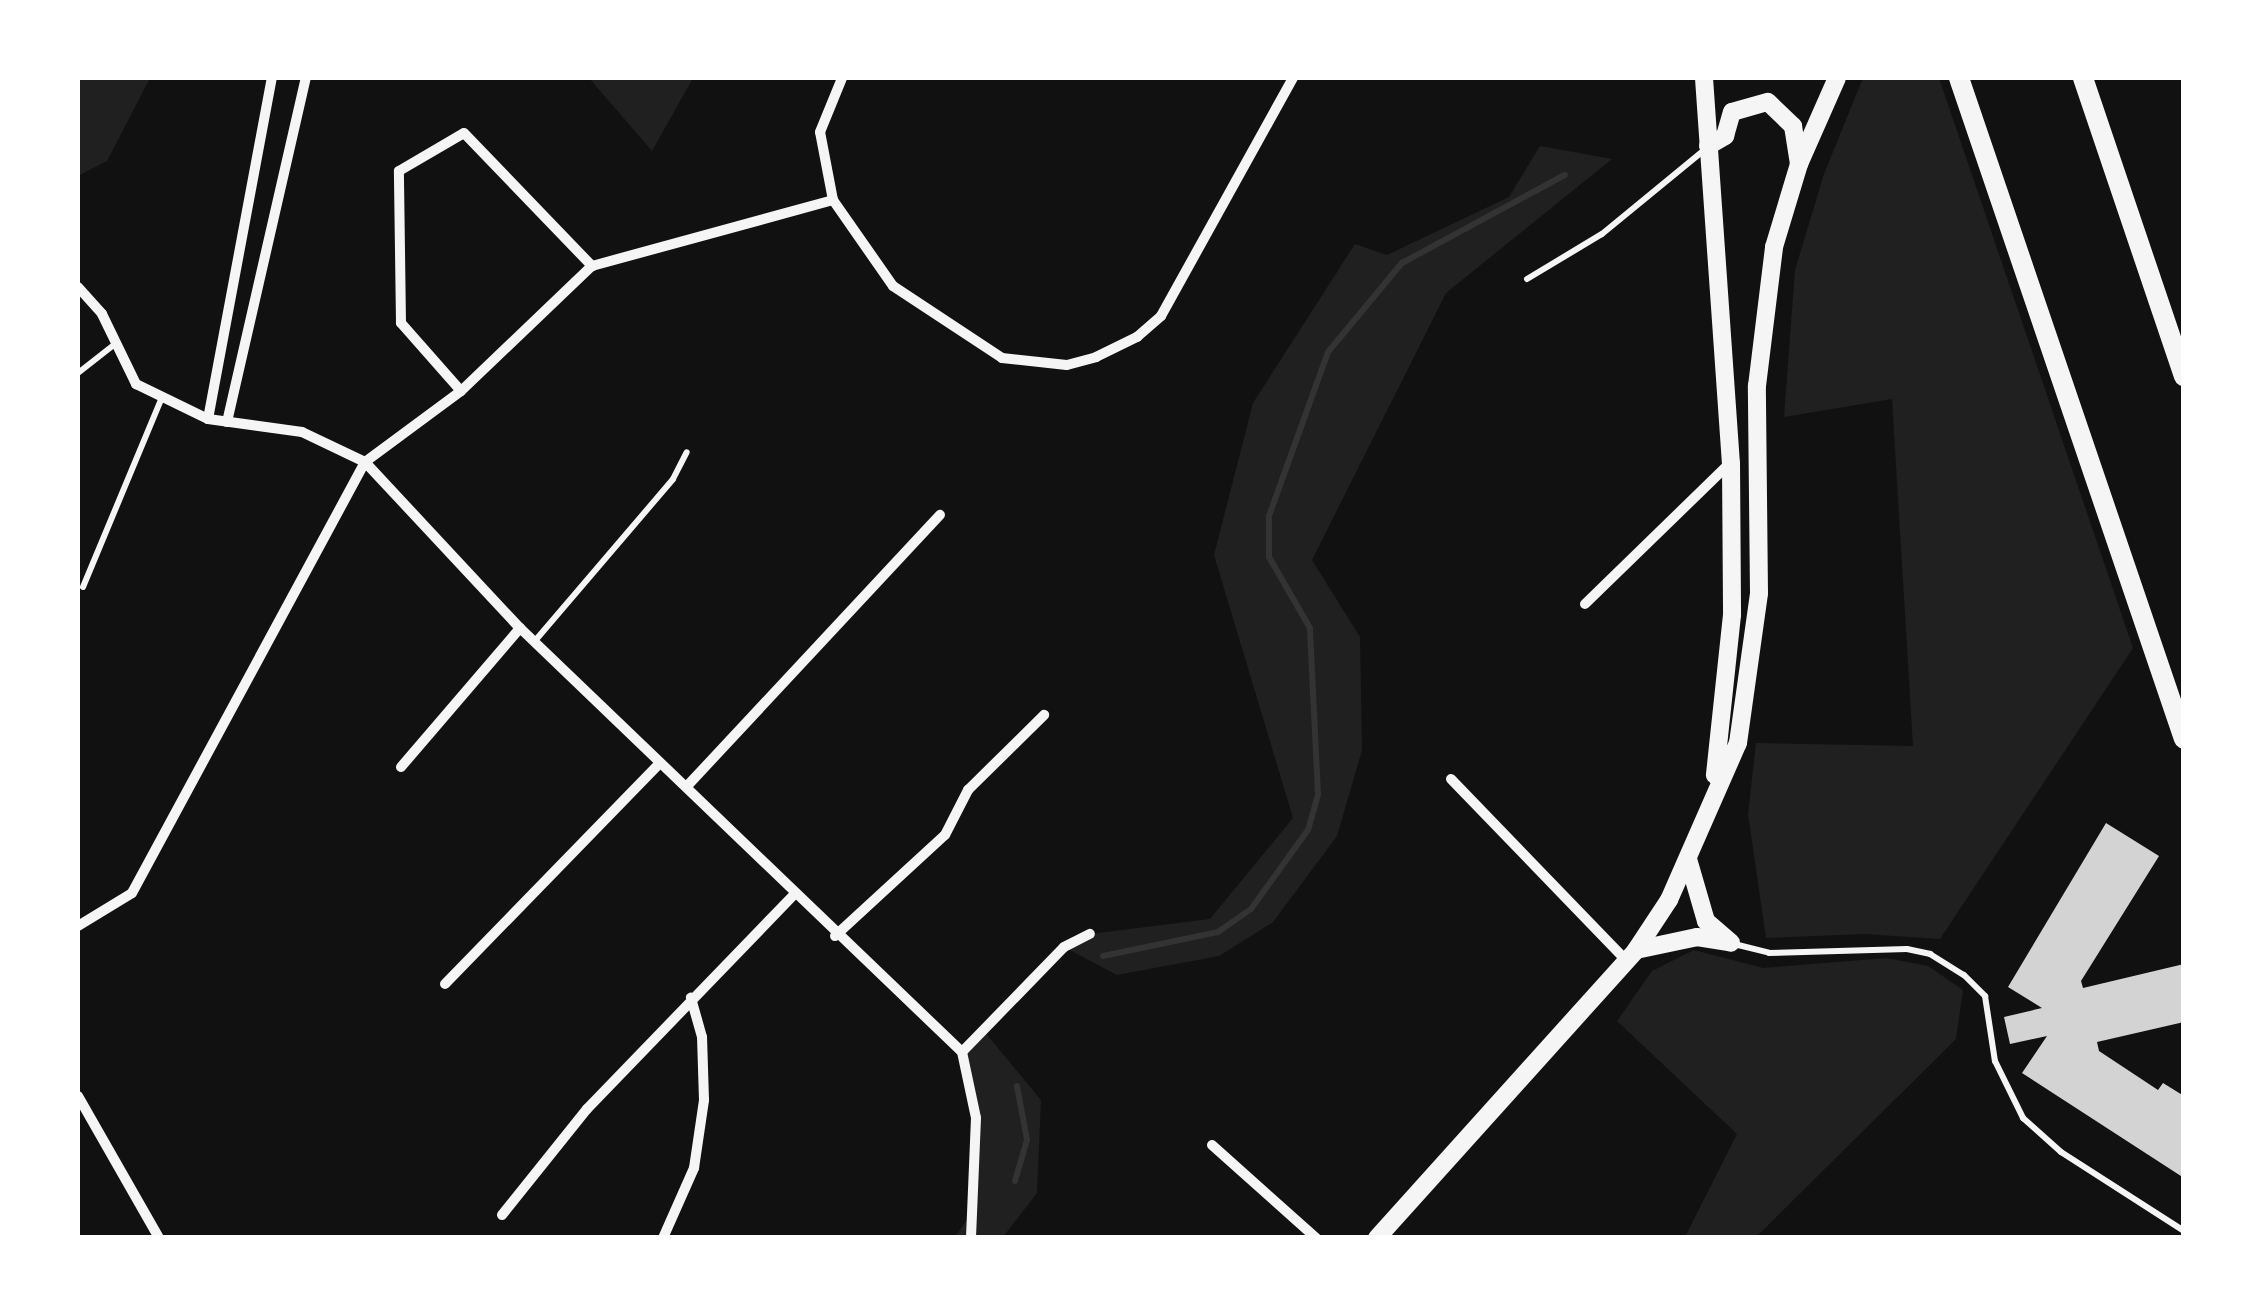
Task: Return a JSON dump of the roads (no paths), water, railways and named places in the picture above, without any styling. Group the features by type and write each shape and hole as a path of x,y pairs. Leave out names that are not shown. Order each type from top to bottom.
{"main road":[{"path":"1704,78 1731,462 1732,615 1714,786"},
{"path":"1377,1238 1632,956 1688,859 1714,786 1738,743 1759,594 1757,386 1774,248 1799,164 1837,78"},
{"path":"1959,78 2184,738"},
{"path":"2083,78 2184,376"},
{"path":"1708,146 1724,136 1732,112 1768,102 1793,126 1799,164"},
{"path":"1688,859 1706,920 1731,943"},
{"path":"1632,956 1697,938 1731,943"}],"street":[{"path":"208,419 272,78"},
{"path":"228,422 306,78"},
{"path":"842,78 820,132 833,200 893,286 1002,358 1067,365 1096,358 1137,338 1161,316 1293,78"},
{"path":"462,390 401,323 400,171 464,133 592,266"},
{"path":"78,926 132,893 365,462 462,390 592,266 833,200"},
{"path":"78,288 102,314 136,384 208,419 302,432 365,462 534,642 688,784 835,936 962,1052 976,1118 971,1238"},
{"path":"1585,604 1731,462"},
{"path":"688,784 940,515"},
{"path":"401,767 520,628"},
{"path":"835,936 945,835 968,790 1044,714"},
{"path":"445,984 660,762"},
{"path":"1451,779 1632,956"},
{"path":"502,1216 587,1109 794,895"},
{"path":"962,1052 1064,947 1090,934"},
{"path":"663,1238 694,1168 704,1100 702,1037 691,998"},
{"path":"78,1096 158,1238"},
{"path":"1212,1145 1316,1238"}],"lane":[{"path":"1526,279 1602,234 1708,146"},
{"path":"78,373 115,344"},
{"path":"84,587 162,397"},
{"path":"534,642 673,479 687,452"},
{"path":"1731,943 1770,953 1908,949 1930,954 1985,996 2004,1084 2040,1136 2184,1231"}],"waterway":[{"path":"1103,956 1218,932 1251,909 1308,830 1318,794 1310,628 1269,557 1269,516 1328,352 1402,263 1565,175"},
{"path":"1015,1181 1027,1140 1017,1086"}]}
